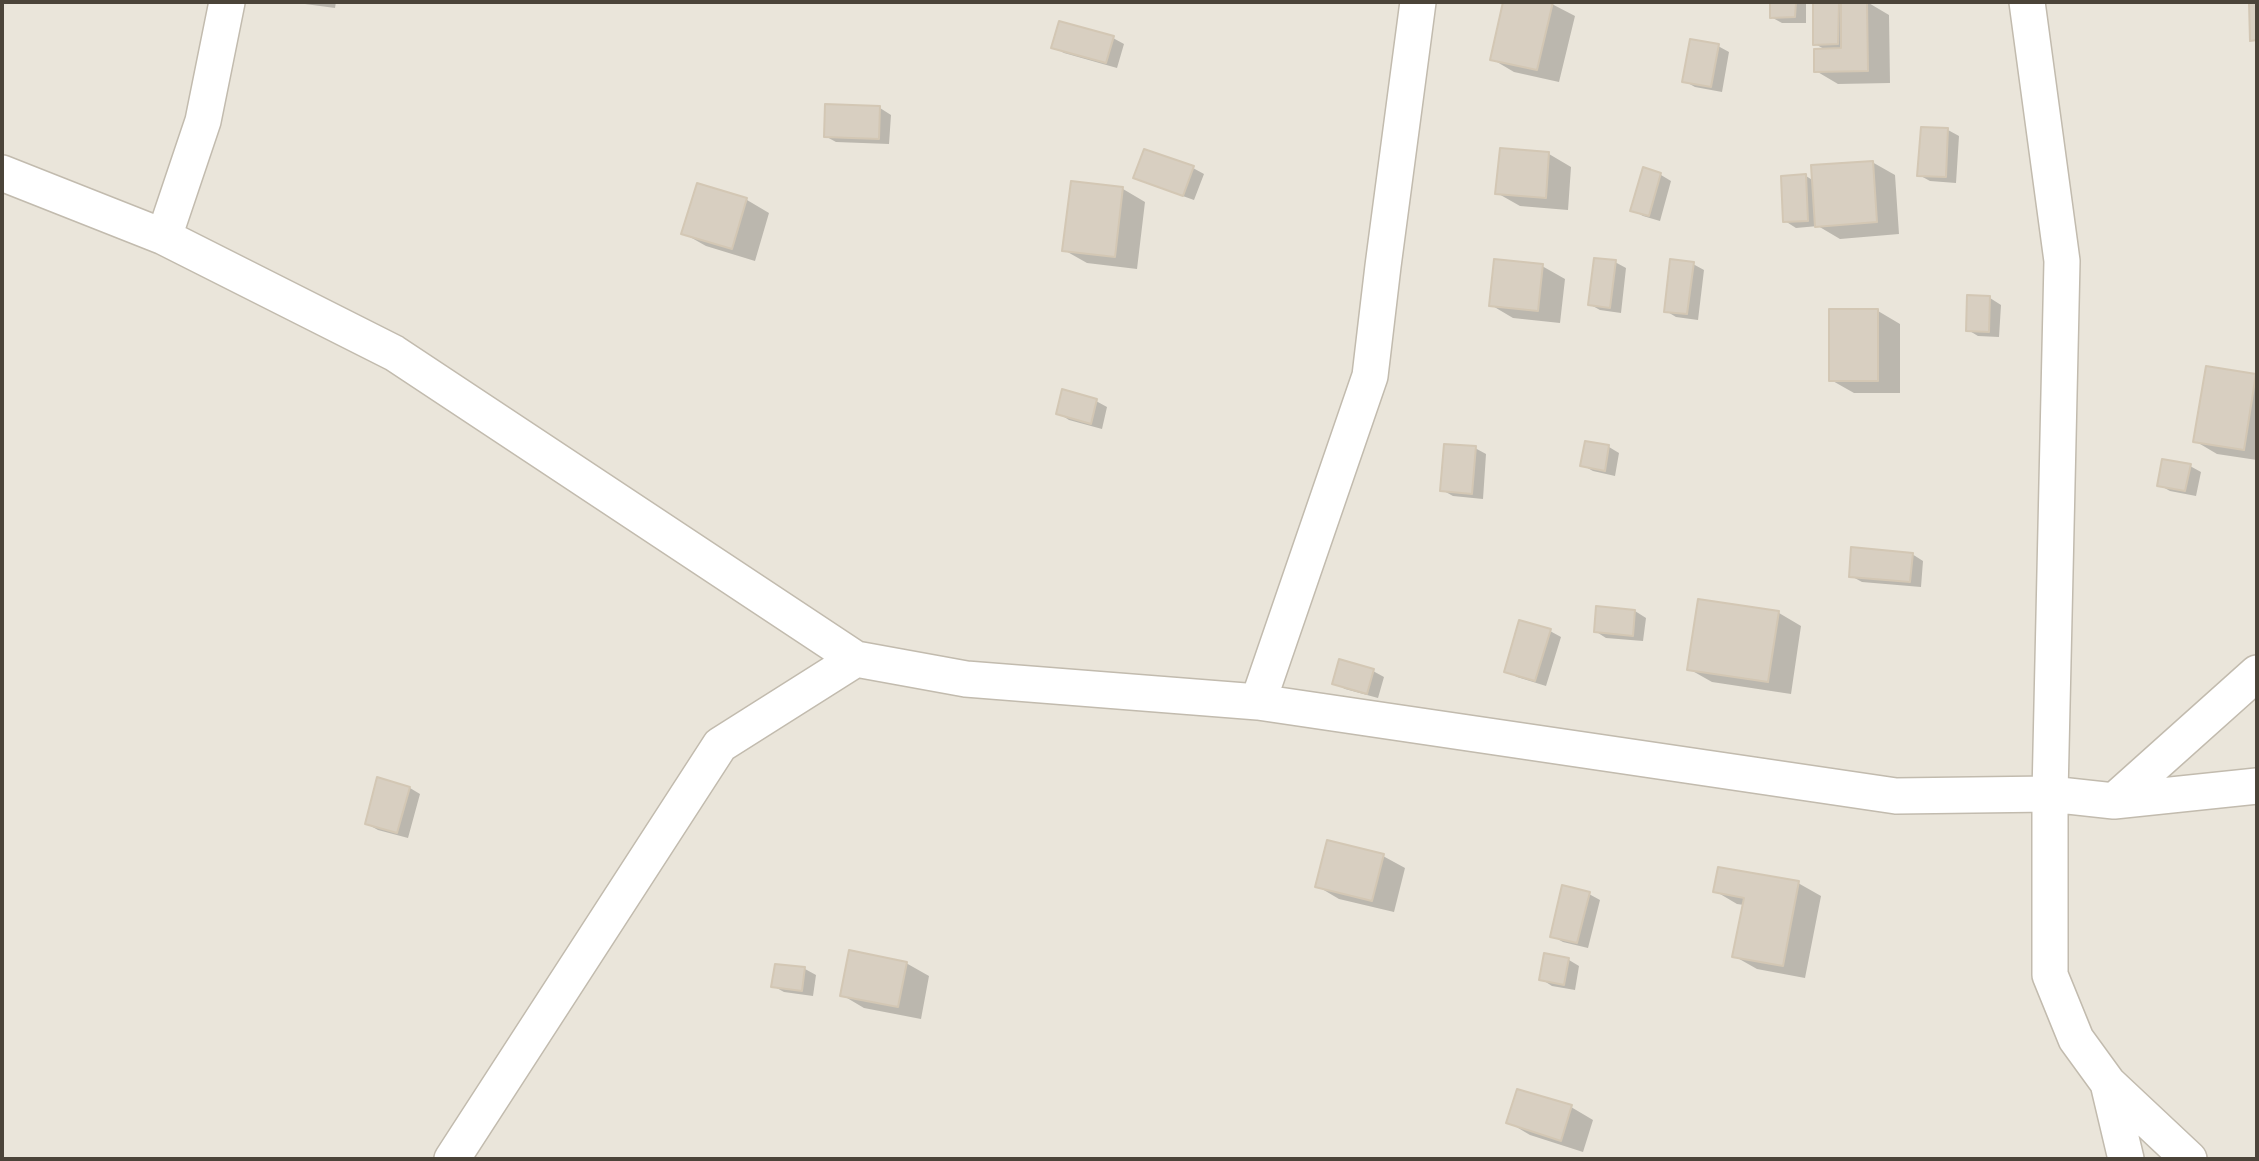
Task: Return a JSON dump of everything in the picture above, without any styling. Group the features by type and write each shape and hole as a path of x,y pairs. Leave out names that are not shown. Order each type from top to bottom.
{"street":[{"path":"164,237 203,121 227,2"},
{"path":"1258,702 1370,376 1418,2"},
{"path":"2027,2 2062,261 2050,794 2050,975 2076,1039 2108,1083 2189,1159"},
{"path":"2,173 164,237 394,353 856,659 966,679 1258,702 1896,796 2050,794 2114,801 2257,786"},
{"path":"452,1159 720,745 856,659"},
{"path":"2114,801 2257,673"},
{"path":"2108,1083 2126,1159"}],"shaded area":[{"path":"2,2 2257,2 2257,1159 2,1159"}],"building":[{"path":"1503,2 1553,2 1537,70 1490,60"},
{"path":"1770,2 1796,2 1795,17 1770,18"},
{"path":"1841,2 1867,2 1868,71 1814,72 1814,49 1841,48"},
{"path":"2249,2 2257,2 2257,40 2250,41"},
{"path":"1813,3 1839,3 1838,44 1813,45"},
{"path":"1059,21 1114,36 1106,63 1051,48"},
{"path":"1690,39 1719,44 1711,87 1682,82"},
{"path":"825,104 880,106 879,139 824,137"},
{"path":"1921,127 1948,128 1946,177 1917,176"},
{"path":"1500,148 1549,152 1546,198 1495,194"},
{"path":"1144,149 1194,166 1183,196 1133,178"},
{"path":"1873,161 1877,222 1815,227 1811,165"},
{"path":"1643,167 1661,173 1649,216 1630,211"},
{"path":"1806,174 1808,221 1783,222 1781,176"},
{"path":"1071,181 1123,187 1115,257 1062,251"},
{"path":"697,183 747,198 732,249 681,234"},
{"path":"1594,258 1616,260 1610,308 1588,305"},
{"path":"1494,259 1543,264 1538,311 1489,306"},
{"path":"1670,259 1694,262 1687,314 1664,312"},
{"path":"1967,295 1990,296 1989,332 1966,331"},
{"path":"1829,309 1878,309 1878,381 1829,381"},
{"path":"2206,366 2256,374 2244,450 2193,442"},
{"path":"1062,389 1097,399 1091,424 1056,414"},
{"path":"1585,441 1609,445 1605,471 1580,466"},
{"path":"1444,444 1476,446 1472,494 1440,491"},
{"path":"2162,459 2191,464 2185,491 2157,486"},
{"path":"1851,547 1913,553 1910,582 1849,577"},
{"path":"1698,599 1779,611 1768,682 1687,670"},
{"path":"1596,606 1635,610 1633,636 1594,632"},
{"path":"1519,620 1551,629 1535,681 1504,672"},
{"path":"1339,659 1374,669 1367,694 1332,684"},
{"path":"377,777 410,787 397,833 365,824"},
{"path":"1327,840 1384,854 1372,901 1315,887"},
{"path":"1718,867 1799,881 1783,966 1732,957 1744,898 1713,892"},
{"path":"1562,885 1590,892 1577,943 1550,937"},
{"path":"849,950 907,962 898,1007 840,996"},
{"path":"1544,953 1569,958 1564,985 1539,980"},
{"path":"775,964 805,967 802,991 771,987"},
{"path":"1517,1089 1572,1105 1561,1141 1506,1123"}]}
